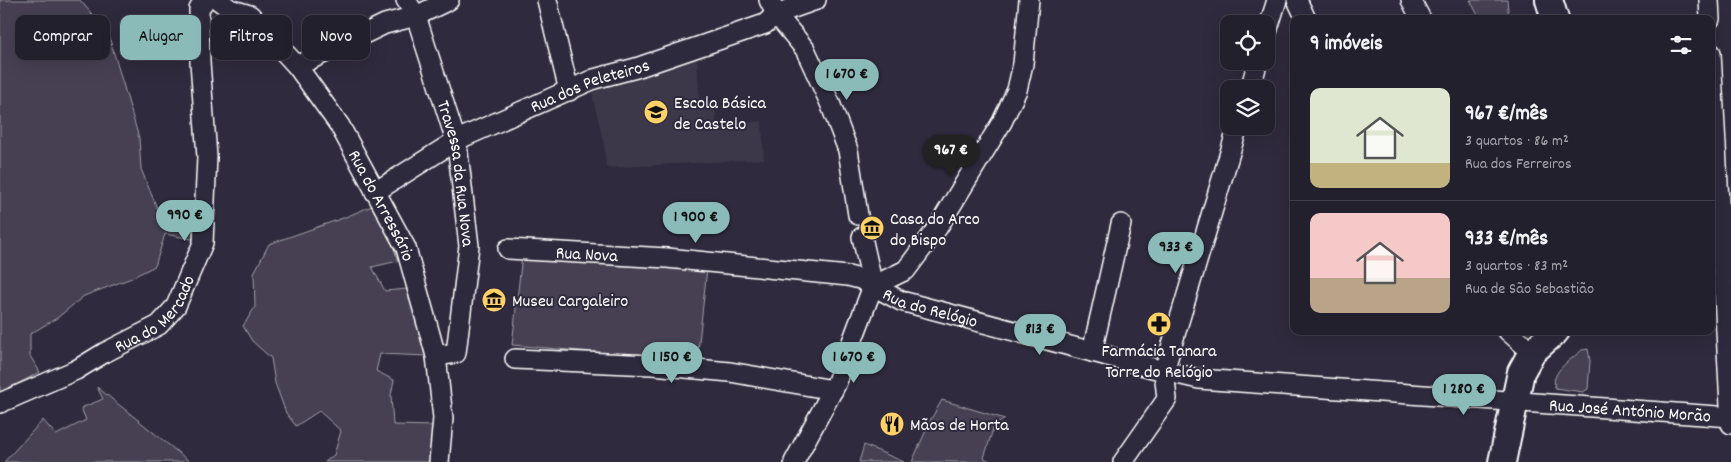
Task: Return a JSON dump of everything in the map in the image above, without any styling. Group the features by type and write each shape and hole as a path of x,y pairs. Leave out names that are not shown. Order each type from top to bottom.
{"main road":[{"path":"1549,0 1554,15"},
{"path":"1504,458 1513,403 1521,372 1532,352 1551,335"}],"street":[{"name":"Rua do Mercado","path":"0,403 76,370 104,353 159,325 176,306 203,243 207,157 200,62 199,10 205,0"},
{"name":"Rua do Arressário","path":"218,0 230,9 249,7 297,66 340,126 411,258 436,356 443,418 439,462"},
{"path":"297,66 385,24 411,8 449,0"},
{"path":"546,0 569,91"},
{"name":"Rua dos Peleteiros","path":"375,192 456,140 594,80 636,68 765,24 772,7 816,0"},
{"path":"873,286 906,270 938,227 1002,122 1017,90 1023,64 1029,0"},
{"path":"1272,15 1277,0"},
{"path":"1297,0 1304,15"},
{"path":"1411,0 1419,15"},
{"path":"1709,0 1710,15"},
{"path":"772,7 806,49 830,104 848,150 858,215"},
{"name":"Travessa da Rua Nova","path":"411,8 456,140 469,246 456,353 436,356"},
{"path":"1715,83 1724,154 1731,420"},
{"path":"1122,462 1167,399 1164,371 1235,135"},
{"path":"1092,352 1121,224"},
{"path":"794,462 833,390 873,286 862,237"},
{"name":"Rua Nova","path":"508,249 624,255 757,266 848,276 873,286"},
{"name":"Rua do Relógio","path":"873,286 900,301 1199,379"},
{"path":"1513,335 1532,352"},
{"path":"515,359 652,365 730,372 833,390"},
{"name":"Rua José António Morão","path":"1199,379 1513,403 1598,406 1731,420"}],"shaded area":[{"path":"0,0 80,0 93,15 15,15 15,60 110,60 110,40 139,138 141,169 157,208 167,215 197,214 197,240 165,234 155,266 129,279 84,296 57,318 30,334 30,356 40,372 0,393"},
{"path":"1470,0 1507,0 1509,15 1478,15"},
{"name":"Escola Básica de Castelo","path":"697,54 700,108 715,107 717,126 762,121 764,159 606,168 604,145 592,93"},
{"path":"379,203 398,261 372,267 385,291 407,289 413,298 427,356 380,354 376,371 394,380 391,395 393,425 436,426 429,462 325,462 334,455 341,431 319,411 296,426 286,413 275,383 271,358 252,341 243,326 255,307 254,273 269,244"},
{"path":"522,255 707,268 697,361 512,345"},
{"path":"1588,349 1590,361 1588,389 1583,392 1555,388 1554,382 1562,366 1582,350"},
{"path":"97,387 190,462 4,462 43,420 56,435 86,420 81,408 103,399"},
{"path":"942,400 1005,419 994,426 984,458 992,462 912,462 931,419"},
{"path":"864,445 904,462 859,462"}],"place":[{"name":"Escola Básica de Castelo","path":"656,112"},
{"name":"Casa do Arco do Bispo","path":"872,228"},
{"name":"Museu Cargaleiro","path":"494,300"},
{"name":"Farmácia Tanara Torre do Relógio","path":"1159,324"},
{"name":"Mãos de Horta","path":"892,424"}]}
